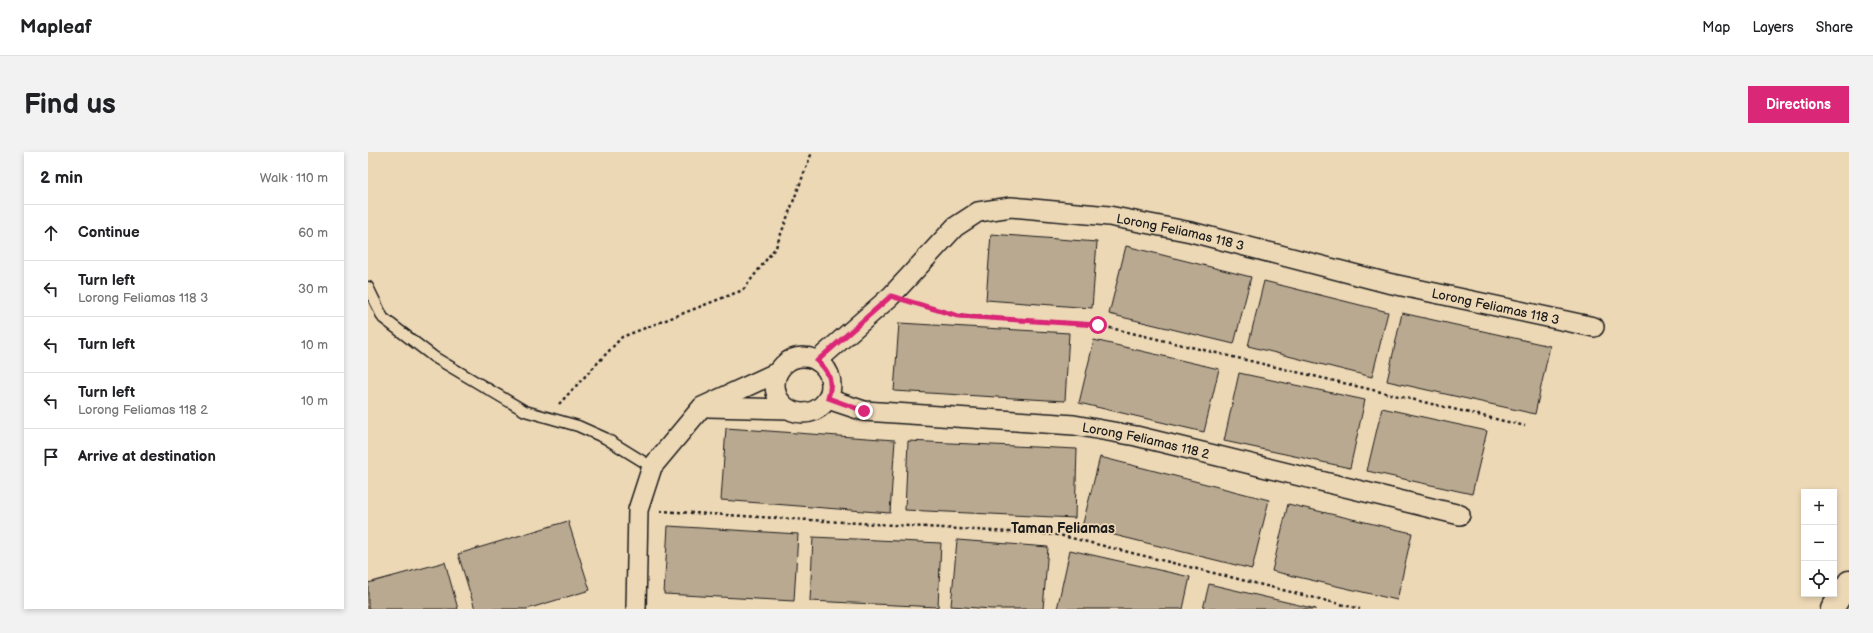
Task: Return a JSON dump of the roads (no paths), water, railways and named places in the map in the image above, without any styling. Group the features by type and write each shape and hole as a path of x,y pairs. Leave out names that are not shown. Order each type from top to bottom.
{"highway":[{"path":"1832,609 1849,582"}],"street":[{"name":"Lorong Feliamas 118 3","path":"817,361 891,296 955,227 978,212 1011,207 1109,216 1191,232 1388,283 1594,327"},
{"path":"636,609 638,510 652,467 702,407 778,372 788,362 796,358 806,357 817,361 828,372 831,381 831,390 828,398 814,411 800,413 788,408 781,402 777,394 775,385 778,372"},
{"name":"Lorong Feliamas 118 2","path":"828,398 864,411 1082,426 1136,436 1460,516"},
{"path":"702,407 788,408"}],"lane":[{"path":"368,287 383,318 434,357 525,412 578,426 605,438 652,467"}],"district":[{"name":"Taman Feliamas","path":"1063,528"}]}
